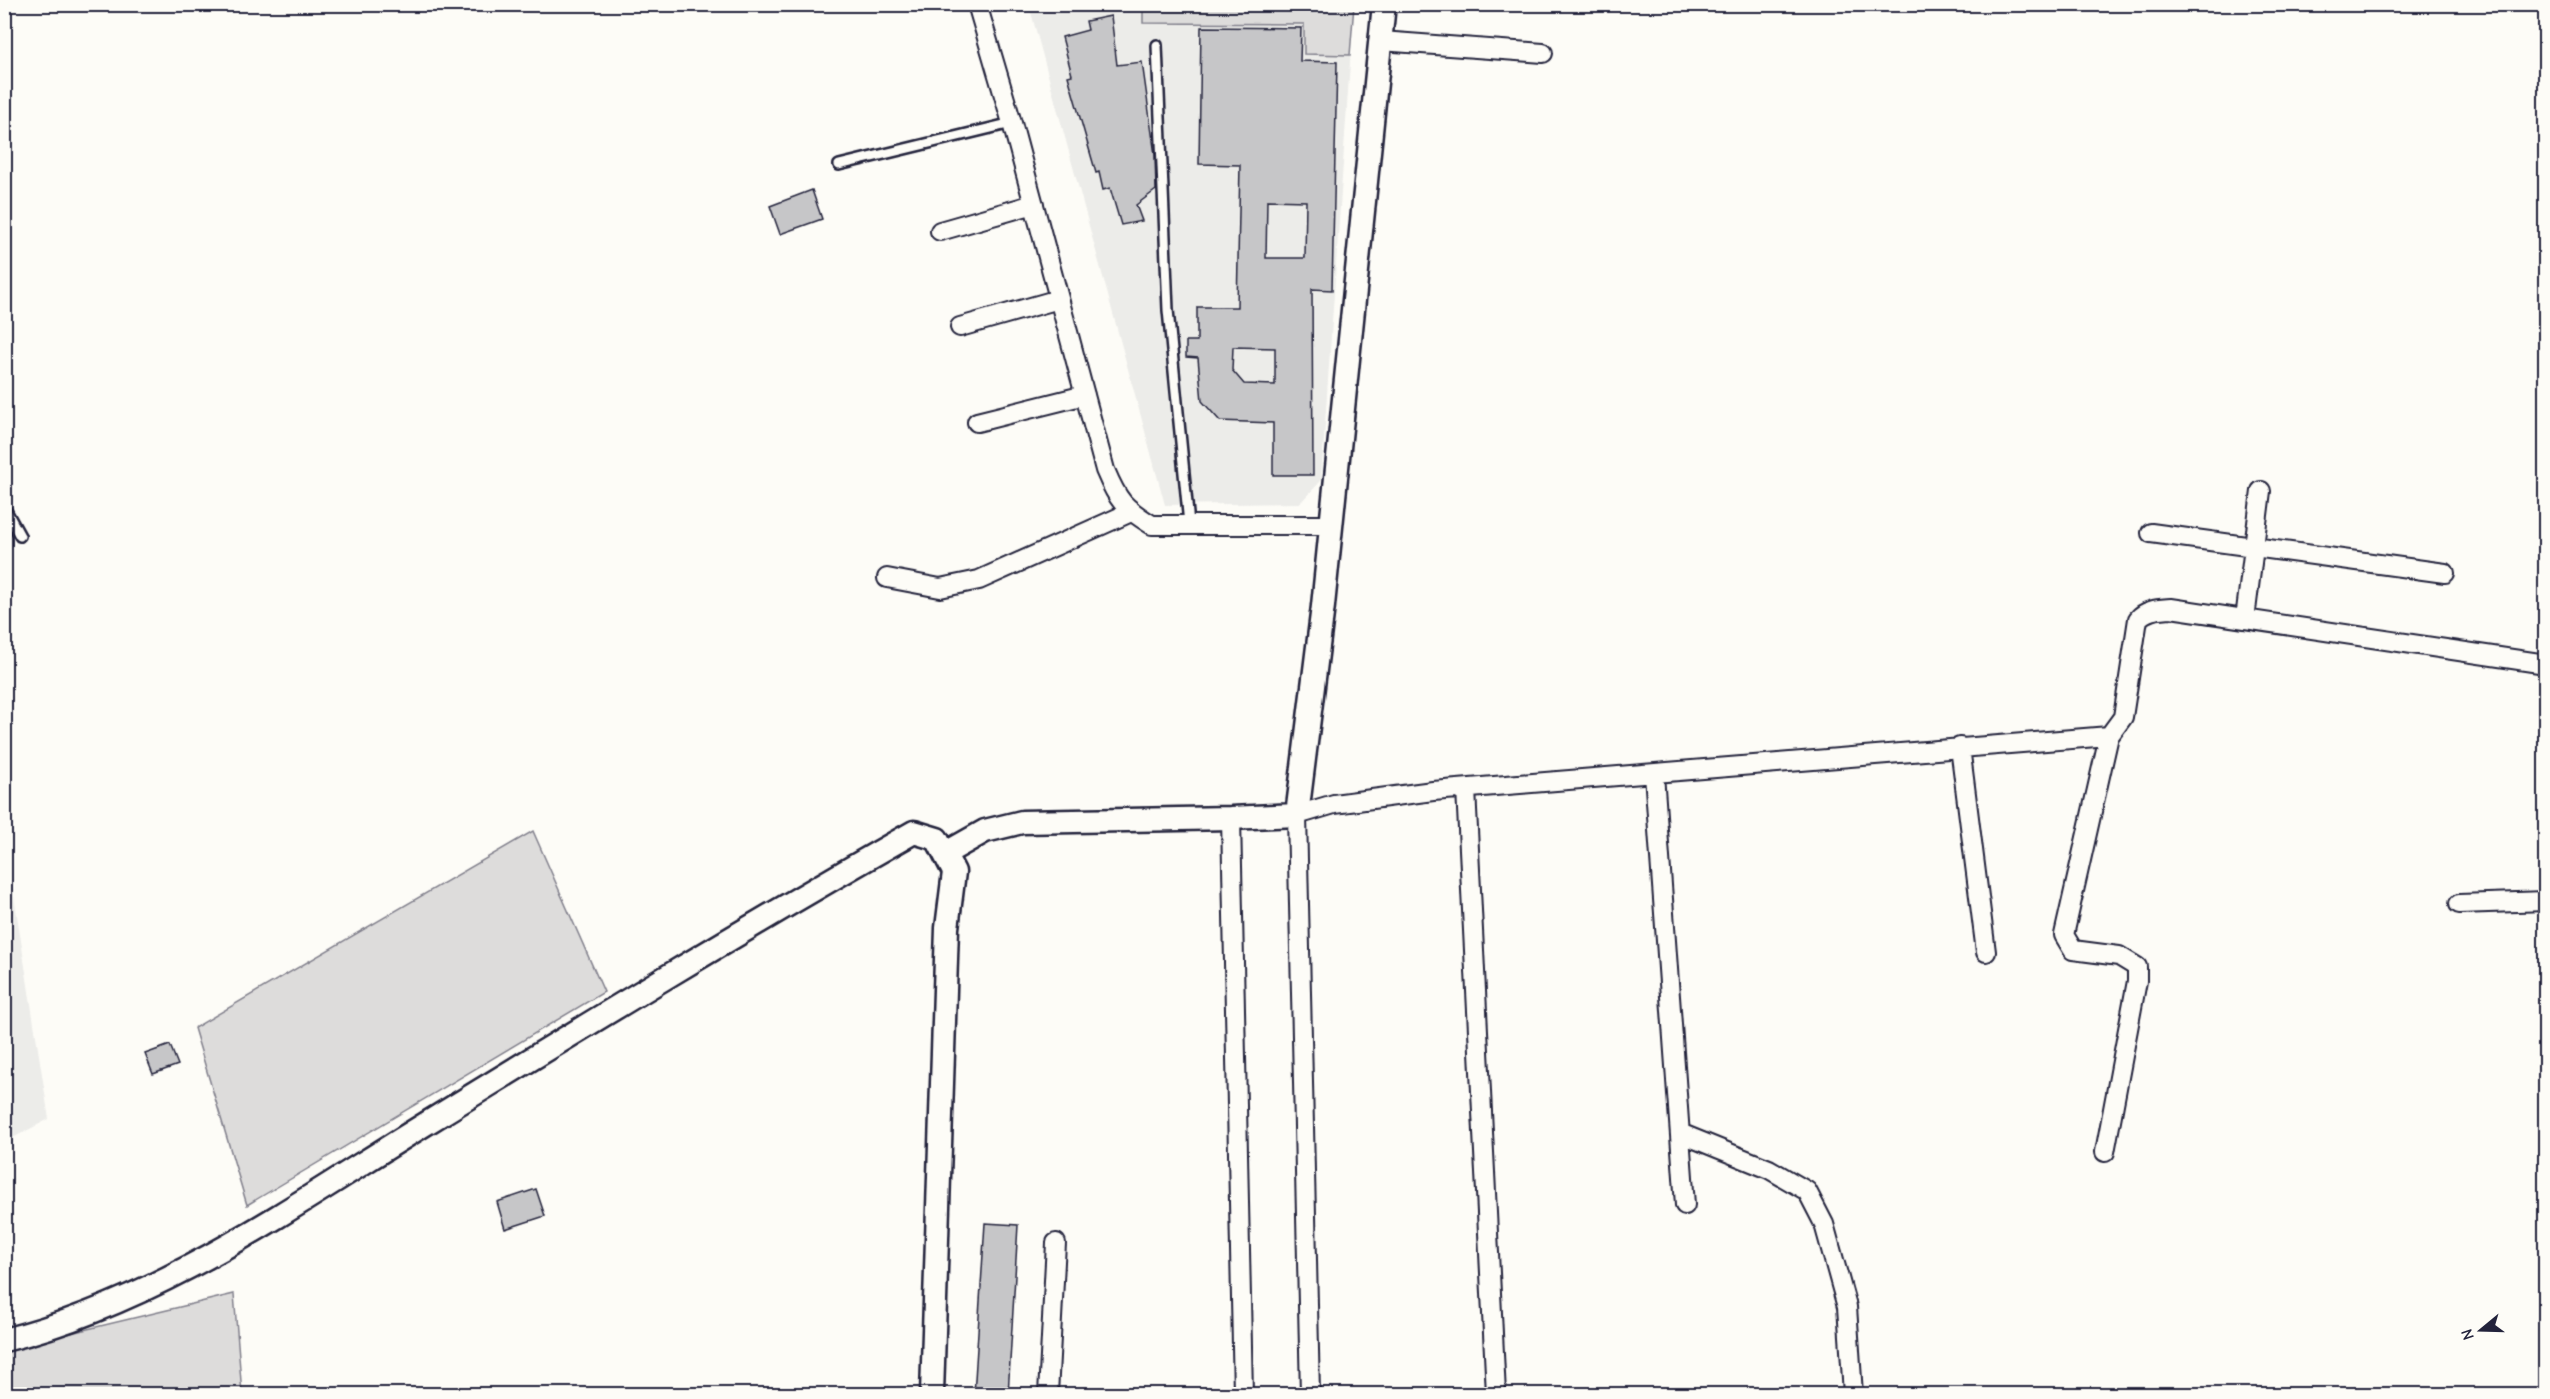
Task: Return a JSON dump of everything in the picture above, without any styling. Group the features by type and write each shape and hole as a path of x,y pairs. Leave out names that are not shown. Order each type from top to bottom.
{"street":[{"path":"977,4 1012,123 1105,470 1116,497 1131,512 1152,525 1330,525"},
{"path":"1310,1395 1297,814 1323,606 1384,4"},
{"path":"1381,40 1543,53"},
{"path":"940,231 1034,204"},
{"path":"960,327 1059,299"},
{"path":"977,422 1085,395"},
{"path":"2245,619 2261,491"},
{"path":"887,578 940,588 979,580 1131,512"},
{"path":"2151,533 2445,573"},
{"path":"2105,1152 2137,981 2137,967 2119,956 2073,950 2064,935 2109,736 2123,717 2138,619 2142,614 2155,609 2171,608 2546,664"},
{"path":"946,853 985,831 1022,822 1231,818 1297,814 1334,804 1466,789 2109,736"},
{"path":"1960,747 1986,952"},
{"path":"1654,774 1685,1205"},
{"path":"1466,789 1496,1395"},
{"path":"1231,818 1243,1395"},
{"path":"4,1340 44,1330 93,1312 155,1283 248,1233 829,880 914,832 937,839 954,872 947,928 932,1395"},
{"path":"2459,904 2546,901"},
{"path":"1680,1133 1769,1169 1807,1191 1824,1224 1847,1307 1853,1395"},
{"path":"1048,1395 1056,1243"}],"lane":[{"path":"1157,45 1168,310 1190,524"},
{"path":"839,165 1012,123"},
{"path":"4,507 20,536"}],"shaded area":[{"path":"1029,5 1354,5 1321,481 1300,503 1165,505"},
{"path":"1143,5 1354,5 1350,55 1304,54 1304,24 1143,23"},
{"path":"533,831 604,992 247,1205 194,1028"},
{"path":"5,839 49,1119 4,1142"},
{"path":"234,1294 242,1394 5,1394 4,1349"}],"building":[{"path":"1111,16 1117,65 1142,62 1155,155 1156,190 1136,205 1142,221 1121,225 1110,188 1103,190 1099,172 1096,173 1068,76 1072,75 1062,37 1088,30 1086,21"},
{"path":"1201,27 1301,28 1300,61 1337,62 1332,290 1312,289 1313,475 1273,475 1273,423 1220,421 1202,401 1198,358 1186,357 1186,341 1197,341 1197,307 1237,307 1240,165 1199,164","holes":["1267,200 1306,201 1305,258 1266,258","1233,347 1275,348 1275,385 1244,384 1232,370"]},
{"path":"812,190 822,219 780,234 770,206"},
{"path":"170,1045 178,1065 153,1074 145,1054"},
{"path":"536,1189 545,1216 505,1229 497,1202"},
{"path":"985,1223 1018,1225 1008,1395 974,1395"}]}
